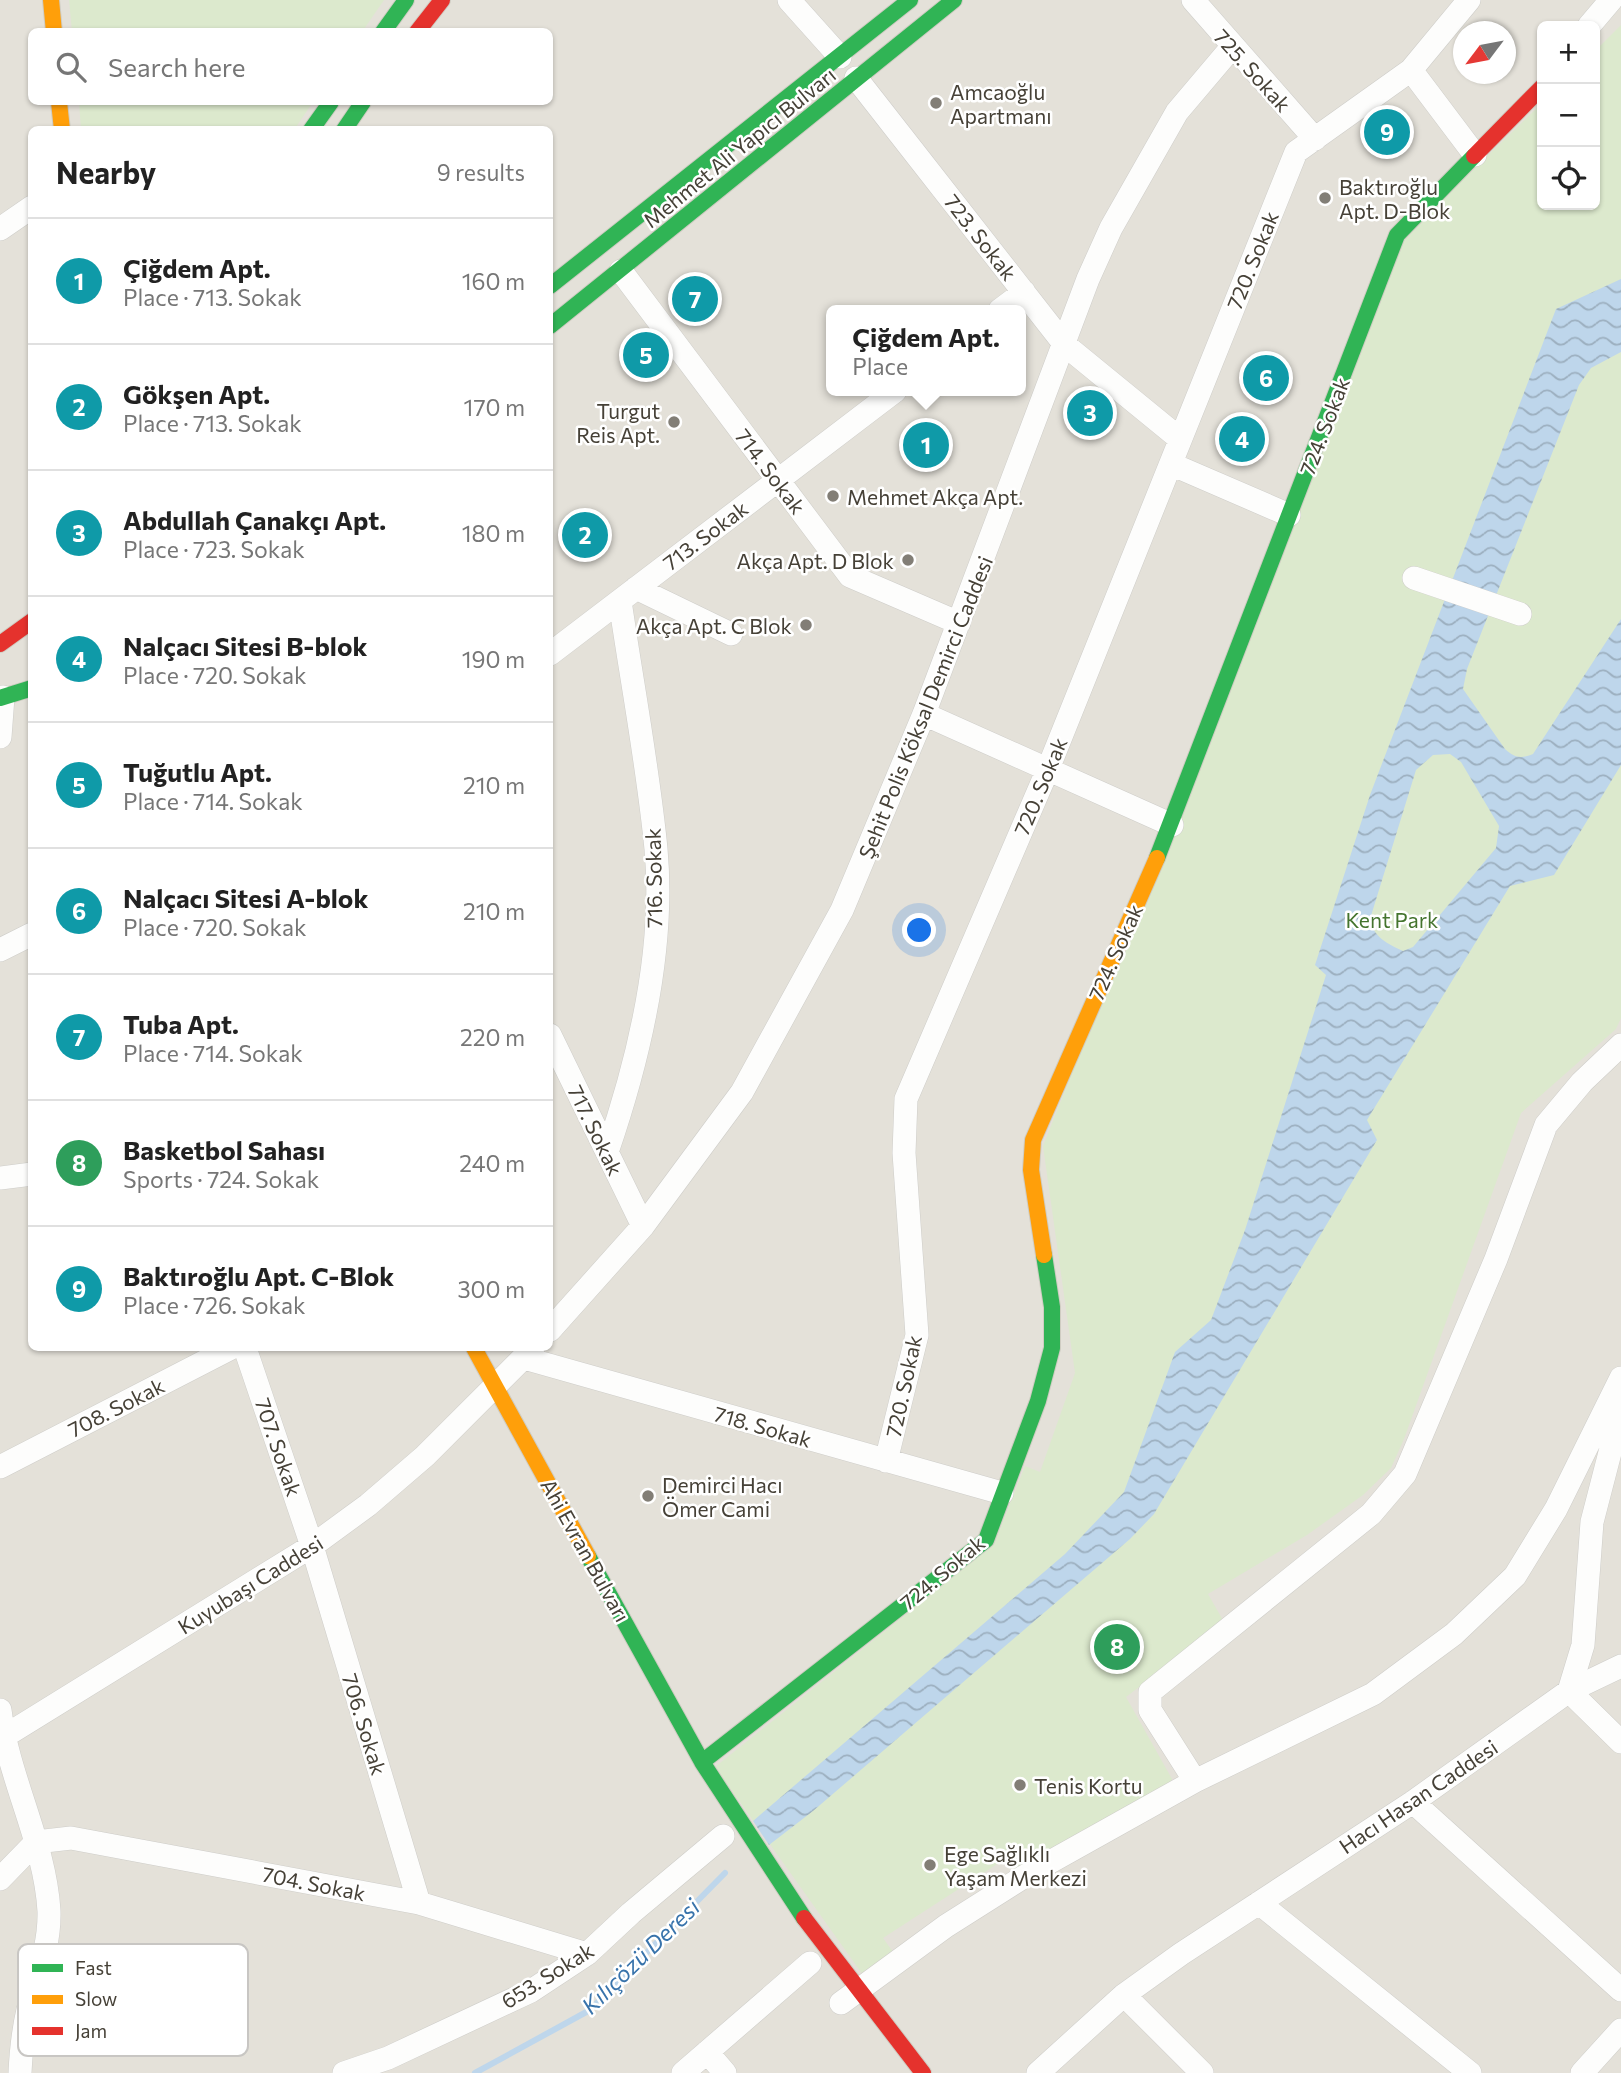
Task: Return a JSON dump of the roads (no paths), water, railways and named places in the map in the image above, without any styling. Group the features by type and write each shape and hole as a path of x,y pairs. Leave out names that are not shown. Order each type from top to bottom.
{"main road":[{"path":"51,0 54,28"},
{"path":"386,28 406,0"},
{"path":"420,28 442,0"},
{"name":"Mehmet Ali Yapıcı Bulvarı","path":"553,284 911,0"},
{"name":"Mehmet Ali Yapıcı Bulvarı","path":"553,324 954,0"},
{"name":"724. Sokak","path":"702,1762 986,1540 1038,1401 1052,1348 1052,1307 1031,1170 1033,1140 1172,825 1396,235 1537,92"},
{"path":"60,105 62,126"},
{"path":"314,126 329,105"},
{"path":"347,126 361,105"},
{"path":"0,644 28,624"},
{"path":"1,697 28,689"},
{"name":"Ahi Evran Bulvarı","path":"475,1351 488,1402"},
{"name":"Ahi Evran Bulvarı","path":"469,1380 488,1402 702,1762 777,1881 846,2001 923,2073"}],"street":[{"path":"789,0 840,57"},
{"name":"725. Sokak","path":"1193,0 1315,139"},
{"name":"720. Sokak","path":"886,1461 917,1335 904,1153 906,1099 1048,769 1296,152 1411,71 1469,0"},
{"path":"1593,21 1611,0"},
{"name":"Şehit Polis Köksal Demirci Caddesi","path":"553,1327 643,1226 741,1092 829,934 869,848 924,714 1088,279 1111,228 1177,112 1232,47"},
{"path":"1411,71 1475,155"},
{"name":"723. Sokak","path":"856,78 1065,345 1180,439"},
{"path":"0,229 28,210"},
{"name":"714. Sokak","path":"621,271 850,576 959,623"},
{"path":"1007,305 1024,292"},
{"name":"713. Sokak","path":"553,652 888,396"},
{"path":"1171,464 1289,515"},
{"path":"1414,578 1520,614"},
{"path":"628,595 731,634"},
{"name":"716. Sokak","path":"607,1152 631,1080 647,1004 655,927 656,850 628,595"},
{"path":"0,737 1,697"},
{"path":"924,714 1172,825"},
{"path":"0,950 28,936"},
{"name":"717. Sokak","path":"553,1041 643,1226"},
{"path":"1195,1781 1150,1710 1150,1692 1371,1514 1405,1474 1496,1259 1546,1125 1582,1082 1621,1045"},
{"path":"0,1178 28,1174"},
{"name":"708. Sokak","path":"0,1467 225,1351"},
{"name":"707. Sokak","path":"246,1351 312,1546"},
{"path":"488,1402 529,1353"},
{"name":"718. Sokak","path":"529,1353 886,1461 1002,1493"},
{"path":"846,2001 946,1926 991,1897 1195,1781 1373,1694 1454,1634 1515,1576 1556,1509 1621,1378"},
{"name":"Kuyubaşı Caddesi","path":"2,1738 312,1546 368,1505 488,1402"},
{"path":"1621,1410 1592,1522 1583,1645 1569,1691 1621,1742"},
{"name":"706. Sokak","path":"312,1546 419,1903"},
{"name":"Hacı Hasan Caddesi","path":"1038,2073 1124,1995 1413,1802 1569,1691 1621,1666"},
{"path":"0,1710 2,1738 36,1842 49,1914 44,1944"},
{"path":"1413,1802 1621,1990"},
{"name":"653. Sokak","path":"344,2073 388,2059 531,1991 587,1954 631,1913 724,1836"},
{"name":"704. Sokak","path":"36,1842 71,1838 419,1903 587,1954"},
{"path":"0,1879 36,1842"},
{"path":"1259,1903 1470,2073"},
{"path":"683,2073 810,1963"},
{"path":"1124,1995 1202,2073"},
{"path":"1582,2073 1621,2030"},
{"path":"707,2052 725,2073"}],"water":[{"path":"1621,279 1621,352 1591,368 1579,385 1467,669 1463,689 1505,749 1518,757 1533,754 1621,619 1621,765 1554,875 1510,886 1367,1120 1377,1140 1154,1514 1130,1539 813,1811 769,1845 753,1821 1065,1554 1124,1492 1175,1352 1211,1320 1245,1230 1326,975 1315,965 1370,795 1556,309","holes":["1450,754 1461,762 1499,826 1496,848 1413,947 1403,951 1378,935 1370,919 1416,770 1433,755"]}],"waterway":[{"name":"Kılıçözü Deresi","path":"475,2073 590,2010 725,1873"}],"place":[{"name":"Amcaoğlu Apartmanı","path":"936,103"},
{"name":"Baktıroğlu Apt. C-Blok","path":"1387,132"},
{"name":"Baktıroğlu Apt. D-Blok","path":"1325,198"},
{"name":"Tuba Apt.","path":"695,299"},
{"name":"Tuğutlu Apt.","path":"646,355"},
{"name":"Nalçacı Sitesi A-blok","path":"1266,378"},
{"name":"Abdullah Çanakçı Apt.","path":"1090,413"},
{"name":"Turgut Reis Apt.","path":"674,422"},
{"name":"Nalçacı Sitesi B-blok","path":"1242,439"},
{"name":"Çiğdem Apt.","path":"926,445"},
{"name":"Mehmet Akça Apt.","path":"833,496"},
{"name":"Gökşen Apt.","path":"585,535"},
{"name":"Akça Apt. D Blok","path":"908,560"},
{"name":"Akça Apt. C Blok","path":"806,625"},
{"name":"Demirci Hacı Ömer Cami","path":"648,1496"},
{"name":"Basketbol Sahası","path":"1117,1647"},
{"name":"Tenis Kortu","path":"1020,1785"},
{"name":"Ege Sağlıklı Yaşam Merkezi","path":"930,1865"}],"park label":[{"name":"Kent Park","path":"1392,919"}]}
